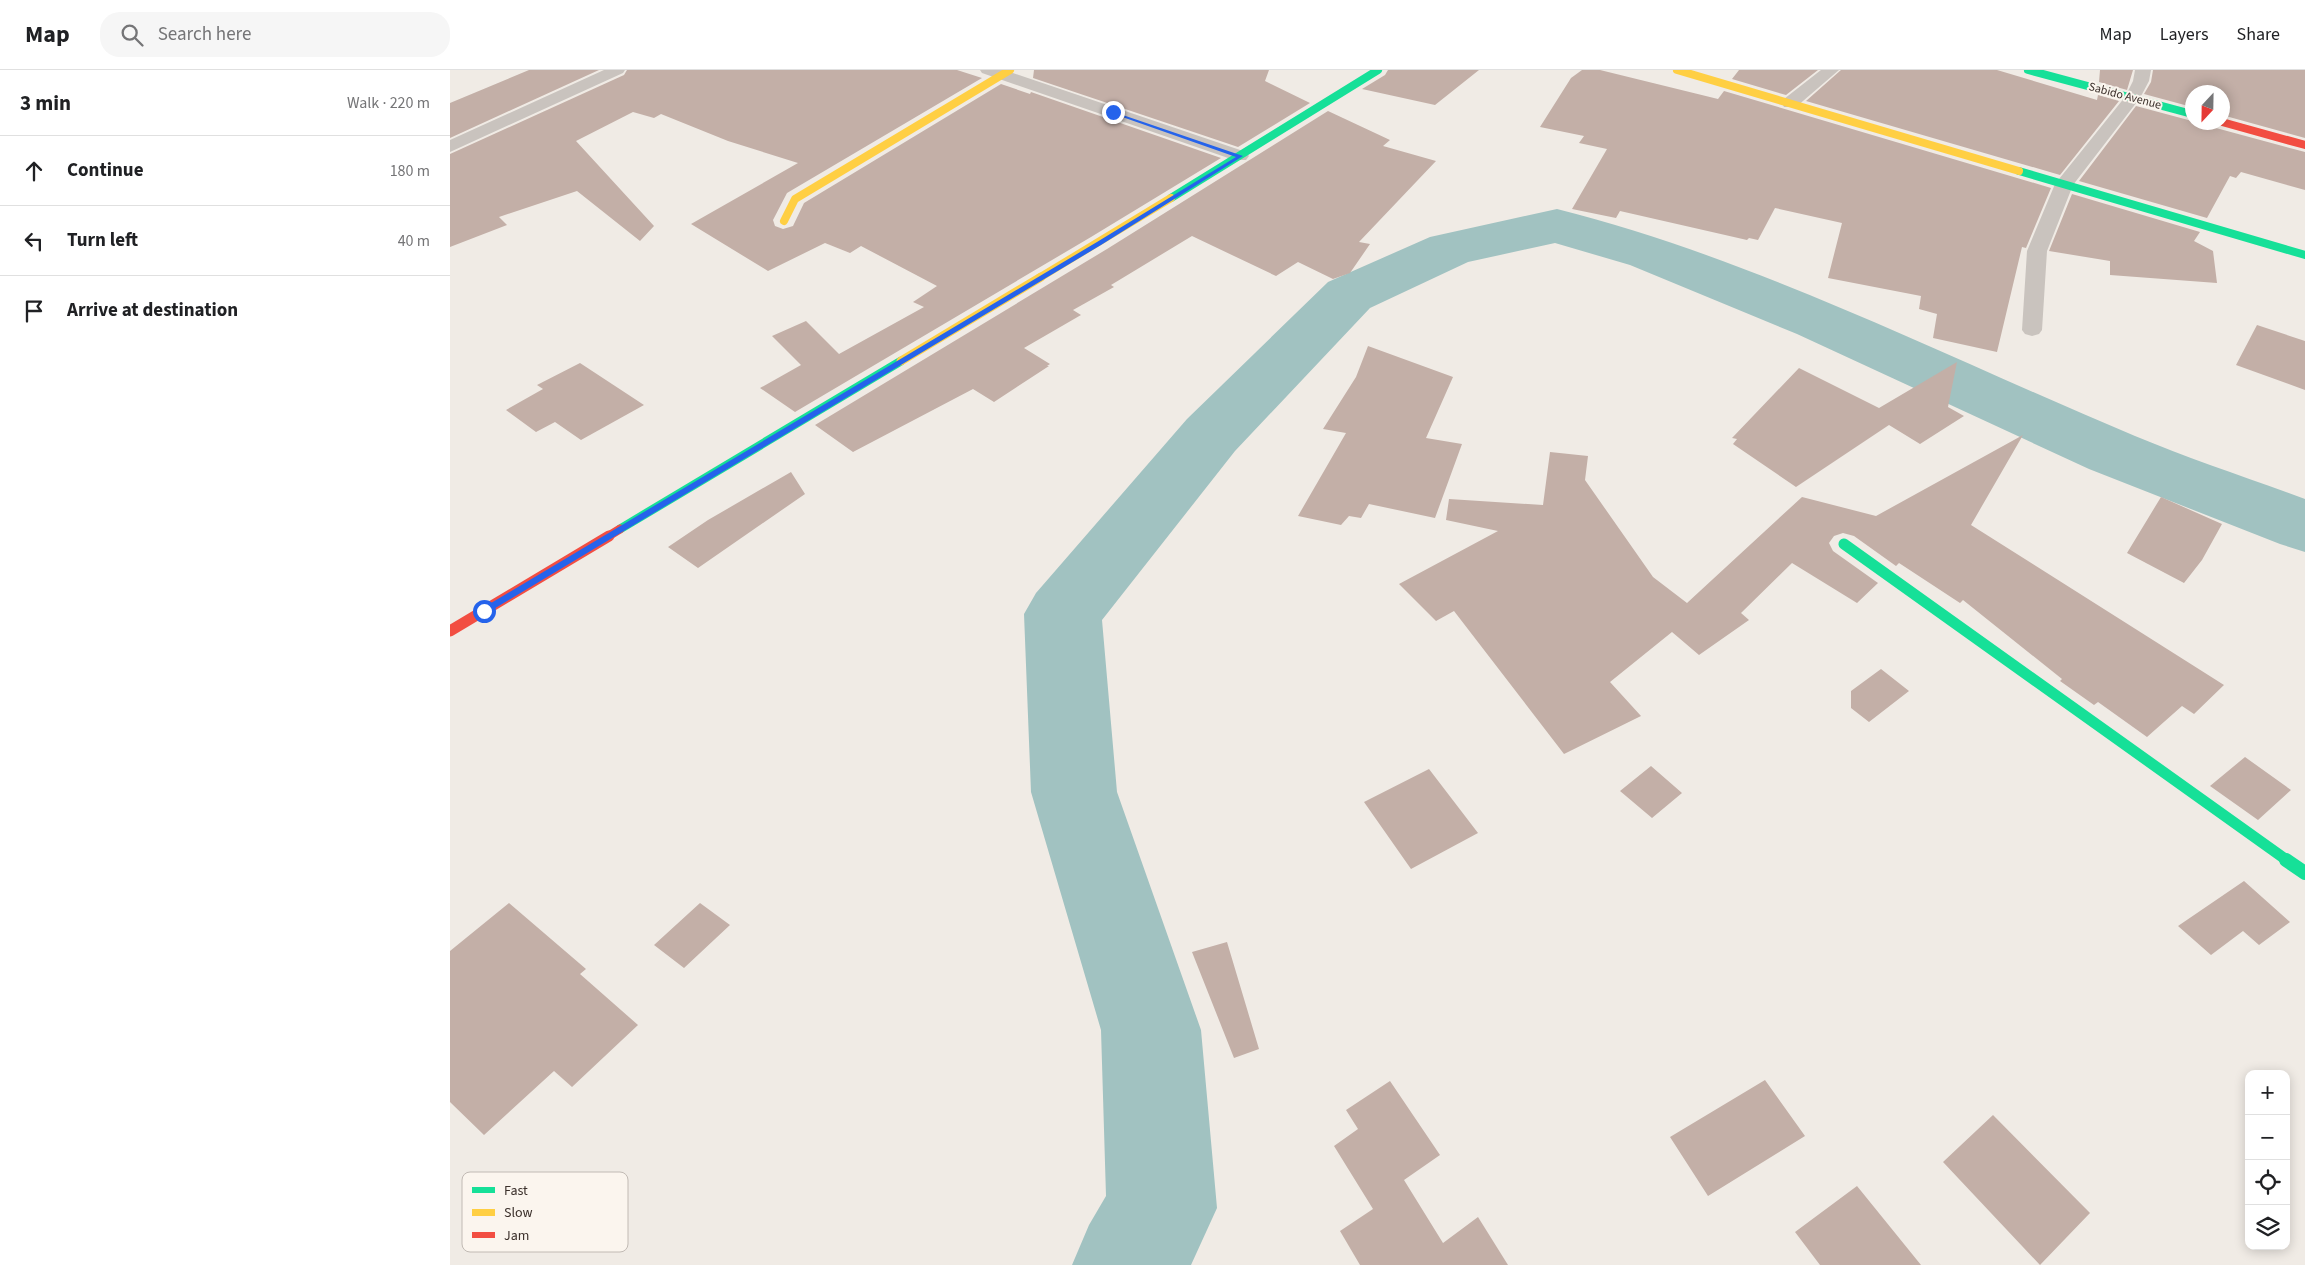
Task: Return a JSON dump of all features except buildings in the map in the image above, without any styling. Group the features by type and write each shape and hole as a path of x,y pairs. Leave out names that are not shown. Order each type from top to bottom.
{"street":[{"path":"450,147 617,70"},
{"path":"450,631 1090,248 1378,70"},
{"path":"1677,70 2305,255"},
{"path":"1790,103 1831,70"},
{"name":"Sabido Avenue","path":"2028,70 2185,105"},
{"name":"Sabido Avenue","path":"2064,70 2185,112"},
{"path":"2032,330 2037,251 2064,184 2134,94 2143,70"},
{"path":"784,221 795,199 1000,72 1240,156"},
{"path":"2230,116 2305,136"},
{"path":"2230,124 2305,145"},
{"path":"1844,544 2305,873"}],"waterway":[{"path":"1129,1265 1162,1208 1151,1030 1074,792 1063,614 1211,435 1349,295 1450,249 1557,226 1650,253 1818,321 2113,453 2305,526"}],"traffic: fast":[{"path":"1171,198 1378,70"},
{"path":"2028,70 2185,112"},
{"path":"2019,171 2305,255"},
{"path":"620,529 901,361"},
{"path":"1844,544 2305,873"}],"traffic: slow":[{"path":"784,221 795,199 1010,70"},
{"path":"1677,70 2019,171"},
{"path":"901,361 1171,198"}],"traffic: jam":[{"path":"2230,124 2305,145"},
{"path":"450,631 620,529"}],"route":[{"path":"484,611 1099,243 1240,156 1113,112"}]}
